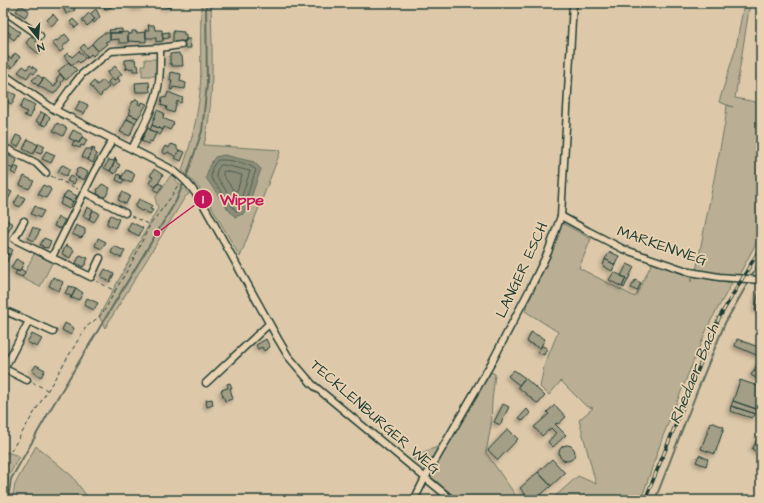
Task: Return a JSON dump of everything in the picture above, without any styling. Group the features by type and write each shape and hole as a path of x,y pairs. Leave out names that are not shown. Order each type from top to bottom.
{"street":[{"name":"LANGER ESCH","path":"414,500 425,478 492,362 530,289 548,252 561,216 573,3"},
{"path":"3,10 40,36"},
{"path":"55,110 82,74 111,51 181,46"},
{"path":"132,149 151,108 157,91 160,69 160,48"},
{"name":"TECKLENBURGER WEG","path":"3,74 55,110 132,149 179,177 192,188 203,204 288,356 312,384 452,500"},
{"path":"52,257 112,139"},
{"path":"3,147 36,163 46,173"},
{"path":"84,192 125,213"},
{"name":"MARKENWEG","path":"561,216 623,249 668,265 690,272 761,280"},
{"path":"24,221 14,239 91,277 100,258"},
{"path":"3,310 53,332"},
{"path":"27,380 4,369 29,321"},
{"path":"206,383 269,324"}],"path":[{"path":"46,173 84,192"},
{"path":"11,451 86,327 93,322 94,319 101,315 132,264 150,225 171,197 179,177"},
{"path":"125,213 150,225"},
{"path":"91,277 115,291"},
{"path":"27,380 47,391"}],"shaded area":[{"path":"202,3 211,3 211,92 208,127 204,145 281,150 240,257 203,192 182,170 193,131 200,92","holes":["207,178 242,214 235,216 228,209"]},
{"path":"744,3 750,3 735,98 761,103 761,234 739,275 696,271 725,123 727,105 733,107 719,102 736,47"},
{"path":"145,59 158,59 157,76 142,76 142,65 145,65"},
{"path":"171,175 189,194 185,197 105,328 99,316 158,208 155,198"},
{"path":"562,223 591,239 579,268 635,297 652,263 691,277 691,282 692,276 732,283 709,324 698,350 663,436 641,500 551,500 578,476 596,484 579,420 593,408 586,406 561,381 549,395 540,387 544,366 558,332 525,311"},
{"path":"35,252 53,261 40,287 22,278"},
{"path":"491,372 495,374 491,425 486,453 519,500 459,500 430,476"},
{"path":"36,446 72,476 88,498 87,500 12,500 15,484"},
{"path":"438,447 426,470 410,456"},
{"path":"3,451 19,456 9,476 5,500 3,500"}],"water":[{"path":"224,155 254,162 261,169 249,203 243,214 235,217 206,178 209,167 215,157"}],"building":[{"path":"66,3 67,5 72,3 75,10 66,14 62,4"},
{"path":"102,3 111,3 112,7 105,9"},
{"path":"133,3 144,3 144,7 133,8"},
{"path":"160,3 171,3 170,8 160,5"},
{"path":"21,5 29,11 25,17 16,11"},
{"path":"96,9 100,17 94,23 92,21 95,19 90,14"},
{"path":"89,13 95,19 87,26 82,20"},
{"path":"53,14 58,20 51,26 47,20"},
{"path":"73,19 79,25 75,28 70,22"},
{"path":"7,23 20,32 14,40 9,36 11,34 3,28"},
{"path":"148,25 154,25 155,30 162,30 163,41 156,42 156,38 146,38 145,30 149,30"},
{"path":"122,29 122,33 110,33 109,30"},
{"path":"132,31 136,31 136,33 146,32 146,42 128,41 128,34 132,34"},
{"path":"173,31 184,32 184,35 186,35 186,41 173,42"},
{"path":"128,32 128,43 119,43 119,39 110,40 110,33"},
{"path":"169,32 169,38 163,39 162,33"},
{"path":"104,33 110,33 110,40 105,42 107,44 98,51 92,44"},
{"path":"65,34 70,40 62,47 64,49 60,52 52,43 56,40 57,41"},
{"path":"31,36 36,40 35,41 44,47 39,54 26,43"},
{"path":"186,39 190,39 191,48 184,48 184,41 186,41"},
{"path":"84,44 87,48 92,44 98,51 93,56 91,54 86,59 87,56 80,48"},
{"path":"79,51 85,58 80,63 78,61 71,65 64,56 68,53 72,57"},
{"path":"15,53 20,57 12,68 3,61 3,56 4,54 11,59"},
{"path":"179,53 180,56 182,56 183,66 172,66 172,64 170,64 170,54"},
{"path":"135,59 139,71 133,71 133,68 127,69 125,60"},
{"path":"69,62 77,70 66,80 58,71"},
{"path":"30,65 37,70 34,74 31,72 27,78 18,72 23,66 27,69"},
{"path":"115,66 122,74 114,81 107,73"},
{"path":"171,72 181,74 180,81 186,83 185,89 173,87 172,90 170,90 172,80 170,80"},
{"path":"60,74 64,79 54,94 38,86 44,78 54,87"},
{"path":"38,75 43,79 38,86 32,80"},
{"path":"112,78 114,81 118,78 120,81 112,87 108,82"},
{"path":"103,80 109,87 101,94 102,95 100,97 90,85 94,81 97,85"},
{"path":"149,82 150,92 136,92 135,83"},
{"path":"6,90 16,95 12,104 3,100 3,95"},
{"path":"168,92 183,98 181,103 177,101 174,113 166,110 167,107 161,105 162,97 166,98"},
{"path":"24,99 35,105 30,118 24,115 27,112 20,108"},
{"path":"136,99 139,101 138,104 141,105 142,102 147,104 138,118 129,114 131,110 129,109 133,101 134,102"},
{"path":"80,101 88,105 84,114 75,110"},
{"path":"157,110 164,113 163,118 174,123 170,130 164,127 163,130 152,125"},
{"path":"41,112 45,114 41,124 36,121"},
{"path":"45,114 50,117 46,126 41,124"},
{"path":"129,114 138,118 135,123 127,119"},
{"path":"127,119 135,123 130,136 120,132"},
{"path":"57,123 67,128 63,136 53,131"},
{"path":"152,125 163,130 160,135 150,130"},
{"path":"148,128 156,133 152,142 150,141 149,144 141,141"},
{"path":"73,130 83,135 79,143 69,138"},
{"path":"16,135 23,138 18,147 12,144"},
{"path":"82,137 87,140 84,146 81,145 80,148 72,145 74,141 79,143"},
{"path":"28,139 38,145 33,154 23,149"},
{"path":"39,143 45,146 41,153 35,151"},
{"path":"171,144 177,146 179,151 176,157 168,152 166,154 162,152 165,146 169,148"},
{"path":"92,147 93,148 88,160 82,157 86,149 91,149"},
{"path":"93,148 97,154 93,163 88,160"},
{"path":"180,150 185,152 181,161 175,158"},
{"path":"46,151 55,155 51,163 42,159"},
{"path":"4,153 17,160 13,169 3,163"},
{"path":"115,158 116,159 110,171 104,168 109,160 114,161"},
{"path":"116,159 116,162 120,165 115,174 110,171"},
{"path":"63,165 70,169 66,176 58,172"},
{"path":"14,166 19,168 16,175 11,172"},
{"path":"79,168 88,172 84,180 75,176 77,172 76,170"},
{"path":"154,169 163,175 156,187 149,183 153,177 150,176"},
{"path":"126,170 135,174 131,183 121,178"},
{"path":"118,174 122,176 121,178 124,180 122,183 116,180"},
{"path":"24,176 34,181 29,189 20,185"},
{"path":"70,176 76,179 74,184 67,181"},
{"path":"158,183 163,185 158,192 154,190"},
{"path":"102,184 110,188 104,197 97,194 97,190"},
{"path":"43,185 51,190 46,198 38,194"},
{"path":"5,189 12,192 7,201 3,199"},
{"path":"67,191 77,196 73,202 63,197"},
{"path":"122,192 130,196 126,204 118,200"},
{"path":"19,195 25,198 20,207 14,204"},
{"path":"63,197 73,202 69,209 60,204"},
{"path":"139,199 152,205 150,209 153,210 150,214 135,207"},
{"path":"35,206 44,211 40,218 31,214"},
{"path":"87,207 93,210 89,219 83,216"},
{"path":"93,210 99,213 94,222 89,219"},
{"path":"111,215 119,219 115,228 107,224"},
{"path":"58,217 65,220 60,229 54,226"},
{"path":"4,219 13,224 8,232 3,230"},
{"path":"131,222 143,228 139,236 127,230"},
{"path":"76,225 85,229 85,234 81,238 72,234"},
{"path":"33,227 40,231 34,241 28,238"},
{"path":"44,238 51,241 48,248 40,245"},
{"path":"98,238 106,242 102,249 95,246"},
{"path":"4,245 13,250 10,255 3,252"},
{"path":"66,245 74,250 70,258 62,254"},
{"path":"114,246 125,251 121,258 111,253"},
{"path":"3,252 10,255 7,262 3,260"},
{"path":"610,252 619,256 615,265 605,259"},
{"path":"80,255 88,258 83,267 76,263"},
{"path":"16,259 24,263 19,272 11,268"},
{"path":"605,259 615,265 612,271 603,266"},
{"path":"627,264 634,267 624,288 622,287 626,278 621,276"},
{"path":"21,269 25,272 22,277 15,274 17,270 19,272"},
{"path":"105,269 114,274 110,282 101,277"},
{"path":"614,272 626,278 622,287 609,280"},
{"path":"53,277 63,282 59,291 49,286"},
{"path":"635,280 641,283 637,291 631,288"},
{"path":"69,286 76,288 71,298 71,296 65,293"},
{"path":"76,288 83,293 79,300 71,298"},
{"path":"759,290 761,290 761,311 755,310"},
{"path":"87,298 98,303 94,310 84,305"},
{"path":"65,323 74,328 71,335 62,330"},
{"path":"531,332 545,339 540,348 527,342"},
{"path":"32,334 42,339 37,347 27,342"},
{"path":"266,339 270,347 264,351 262,347 258,349 256,345"},
{"path":"737,339 761,348 761,357 735,346"},
{"path":"542,346 547,348 544,355 537,352"},
{"path":"761,358 761,374 754,370"},
{"path":"36,365 45,370 41,377 32,371"},
{"path":"514,370 525,378 519,385 508,376"},
{"path":"754,370 761,374 761,381 751,375"},
{"path":"525,378 545,396 538,404 518,387"},
{"path":"740,380 761,387 761,405 759,410 733,401"},
{"path":"230,383 233,399 225,401 221,390 228,388 227,384"},
{"path":"212,399 213,405 207,407 206,400"},
{"path":"733,401 759,410 756,414 731,406"},
{"path":"503,404 509,407 500,425 494,422"},
{"path":"555,405 566,417 558,424 555,424 566,435 553,447 548,442 556,433 551,428 542,436 534,427 549,414 547,412"},
{"path":"731,406 756,414 752,418 730,411"},
{"path":"527,409 530,413 523,421 519,418"},
{"path":"711,422 724,427 715,454 701,449"},
{"path":"508,429 518,439 498,460 488,450"},
{"path":"761,433 761,454 752,449"},
{"path":"567,445 574,450 575,453 570,460 567,461 560,456 559,453 564,446"},
{"path":"699,455 708,459 706,466 696,462"},
{"path":"552,459 565,473 551,486 538,472"},
{"path":"538,472 551,486 535,500 530,500 520,488"}],"waterway":[{"path":"186,178 202,131 207,84 206,3"},
{"path":"8,500 11,479 53,405 176,201 184,182"},
{"name":"Rhedaer Bach","path":"751,277 761,259"},
{"name":"Rhedaer Bach","path":"655,500 725,323 749,281"}],"railway":[{"path":"645,500 719,318 761,247"}],"place":[{"name":"Wippe","path":"157,233"}]}
